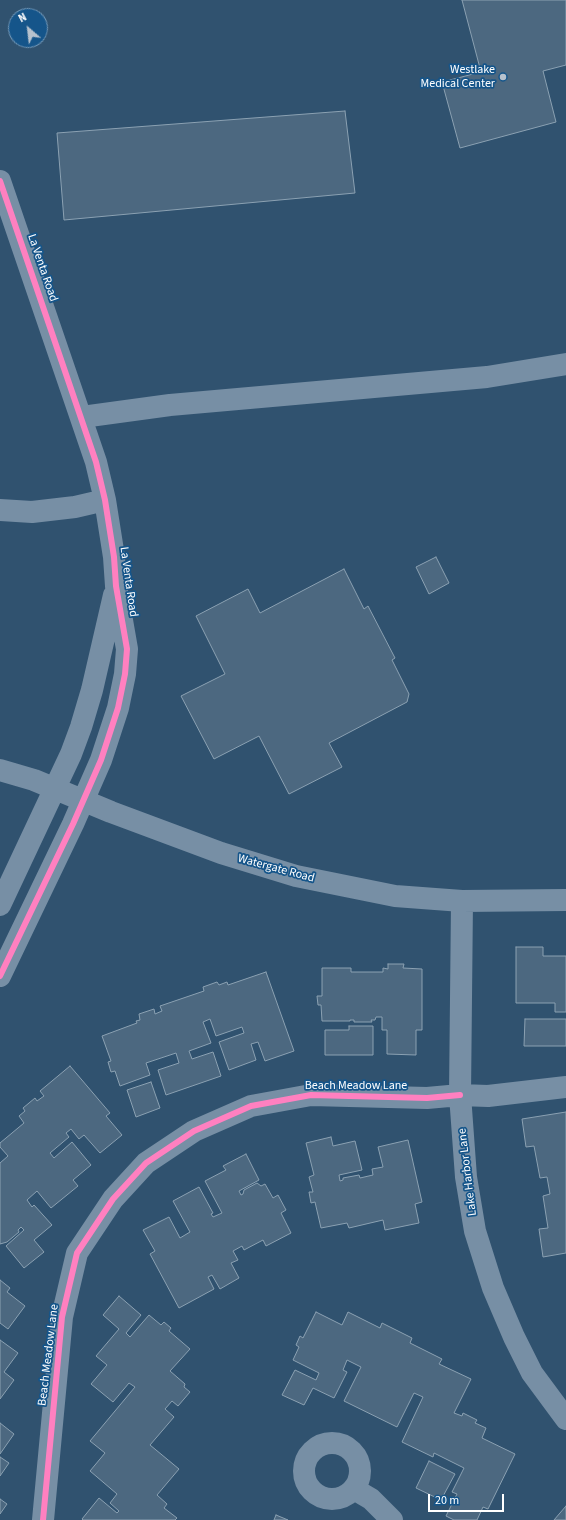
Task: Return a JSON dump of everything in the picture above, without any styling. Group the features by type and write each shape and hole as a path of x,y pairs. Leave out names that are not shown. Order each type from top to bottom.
{"street":[{"name":"La Venta Road","path":"0,182 82,417 96,462 105,500 114,557 116,586 127,649 125,674 111,732 101,760 0,976"},
{"path":"82,417 170,405 487,377 566,364"},
{"path":"0,510 32,512 75,507 105,500"},
{"name":"La Venta Road","path":"0,905 71,754 81,727 92,690 116,586"},
{"name":"Watergate Road","path":"0,770 13,772 111,812 221,853 296,876 395,896 462,901 566,900"},
{"name":"Lake Harbor Lane","path":"462,901 460,1095 466,1177 475,1231 489,1275 514,1337 532,1373 566,1420"},
{"name":"Beach Meadow Lane","path":"43,1520 62,1317 77,1253 113,1199 146,1163 194,1131 251,1106 311,1095 427,1098 460,1095 488,1096 566,1086"},
{"path":"354,1489 371,1499 392,1520"}],"building":[{"name":"Westlake Medical Center","path":"462,0 566,0 566,65 543,71 556,122 460,148 442,82 481,72"},
{"path":"345,111 355,193 64,220 57,133"},
{"path":"436,557 449,583 429,594 416,567"},
{"path":"344,569 364,609 368,606 395,658 392,660 409,694 407,702 329,743 342,767 289,794 259,736 214,759 181,696 225,674 196,616 248,589 260,613"},
{"path":"516,947 543,947 543,956 566,956 566,1012 555,1012 555,1003 516,1003"},
{"path":"388,964 404,964 403,968 422,969 422,1030 416,1030 416,1055 387,1054 387,1030 382,1030 382,1017 376,1017 375,1020 371,1020 372,1022 354,1022 354,1020 322,1021 321,1005 318,1005 317,996 322,996 322,968 351,968 351,972 383,972 383,968 388,969"},
{"path":"266,972 294,1051 265,1061 258,1042 251,1044 256,1060 229,1070 219,1042 244,1033 242,1027 216,1036 210,1019 203,1022 211,1043 189,1051 192,1059 213,1052 221,1076 166,1095 158,1070 179,1063 176,1053 146,1063 150,1075 120,1086 115,1071 111,1072 108,1062 111,1061 102,1036 137,1023 136,1021 140,1020 139,1014 154,1009 155,1014 162,1011 160,1006 204,991 203,987 217,982 219,985 227,982 228,985"},
{"path":"525,1019 566,1019 566,1046 524,1046"},
{"path":"349,1026 373,1026 373,1055 325,1055 325,1030 349,1030"},
{"path":"70,1066 110,1113 106,1116 122,1135 100,1153 84,1135 79,1139 71,1129 66,1133 69,1137 50,1153 54,1158 72,1142 91,1165 73,1180 78,1186 51,1208 37,1191 27,1200 32,1207 34,1205 52,1225 34,1240 44,1252 24,1268 6,1246 24,1230 21,1227 18,1230 19,1232 7,1242 0,1244 0,1163 8,1156 0,1147 0,1143 24,1123 19,1116 25,1111 23,1108 35,1098 37,1101 44,1096 40,1091"},
{"path":"151,1082 160,1108 136,1117 127,1090"},
{"path":"566,1112 566,1253 543,1257 539,1229 548,1228 543,1196 550,1194 547,1177 540,1178 534,1146 526,1147 522,1119"},
{"path":"331,1137 333,1146 355,1141 362,1170 339,1175 340,1181 343,1180 343,1178 359,1175 360,1178 373,1175 372,1169 383,1167 378,1147 408,1140 422,1202 415,1204 419,1223 385,1230 383,1220 349,1228 347,1223 321,1228 315,1202 311,1203 309,1192 313,1192 309,1177 314,1175 306,1143"},
{"path":"246,1154 259,1180 239,1191 241,1195 243,1194 244,1190 257,1183 261,1186 265,1184 273,1198 278,1195 286,1210 281,1213 291,1233 266,1246 263,1240 244,1250 242,1246 233,1251 238,1260 231,1263 239,1278 220,1289 212,1275 208,1277 214,1289 179,1308 150,1254 155,1251 143,1230 169,1217 180,1238 190,1232 173,1201 199,1187 213,1213 211,1214 213,1217 222,1213 205,1181 226,1170 223,1166"},
{"path":"0,1280 10,1288 7,1292 25,1306 8,1329 0,1323"},
{"path":"119,1296 141,1315 126,1333 130,1337 149,1315 161,1325 164,1322 171,1328 169,1331 190,1349 170,1371 185,1384 184,1387 190,1392 178,1406 172,1401 165,1409 174,1417 150,1445 179,1469 157,1495 167,1504 164,1508 177,1518 175,1520 82,1519 99,1498 117,1513 119,1511 110,1503 117,1494 90,1471 105,1453 90,1441 135,1387 129,1383 113,1402 91,1384 107,1365 96,1356 119,1329 103,1315"},
{"path":"316,1312 342,1325 348,1312 380,1328 382,1323 412,1338 410,1343 442,1359 439,1364 471,1379 454,1413 462,1416 463,1413 477,1420 475,1423 486,1428 482,1438 515,1454 488,1509 483,1507 477,1520 454,1520 446,1516 457,1494 452,1492 464,1468 434,1453 433,1457 402,1442 423,1397 414,1393 397,1427 344,1401 361,1367 347,1360 343,1370 347,1372 334,1398 313,1388 304,1405 282,1395 295,1370 316,1380 319,1373 293,1360 299,1347 296,1345 300,1336 303,1338"},
{"path":"0,1340 18,1353 4,1372 14,1380 0,1399"},
{"path":"0,1423 14,1434 0,1454"},
{"path":"0,1457 9,1463 0,1476"},
{"path":"429,1461 455,1474 441,1500 416,1488"},
{"path":"0,1499 7,1504 0,1514"},
{"path":"566,1506 566,1520 554,1520"},
{"path":"276,1515 288,1520 274,1520"}],"cycle path":[{"path":"0,181 96,462 105,500 114,557 116,586 127,649 125,674 118,708 101,760 73,824 0,976"},
{"path":"43,1520 62,1317 77,1253 113,1199 146,1163 194,1131 251,1106 311,1095 427,1098 460,1095"}],"place":[{"name":"Westlake Medical Center","path":"503,77"}]}
